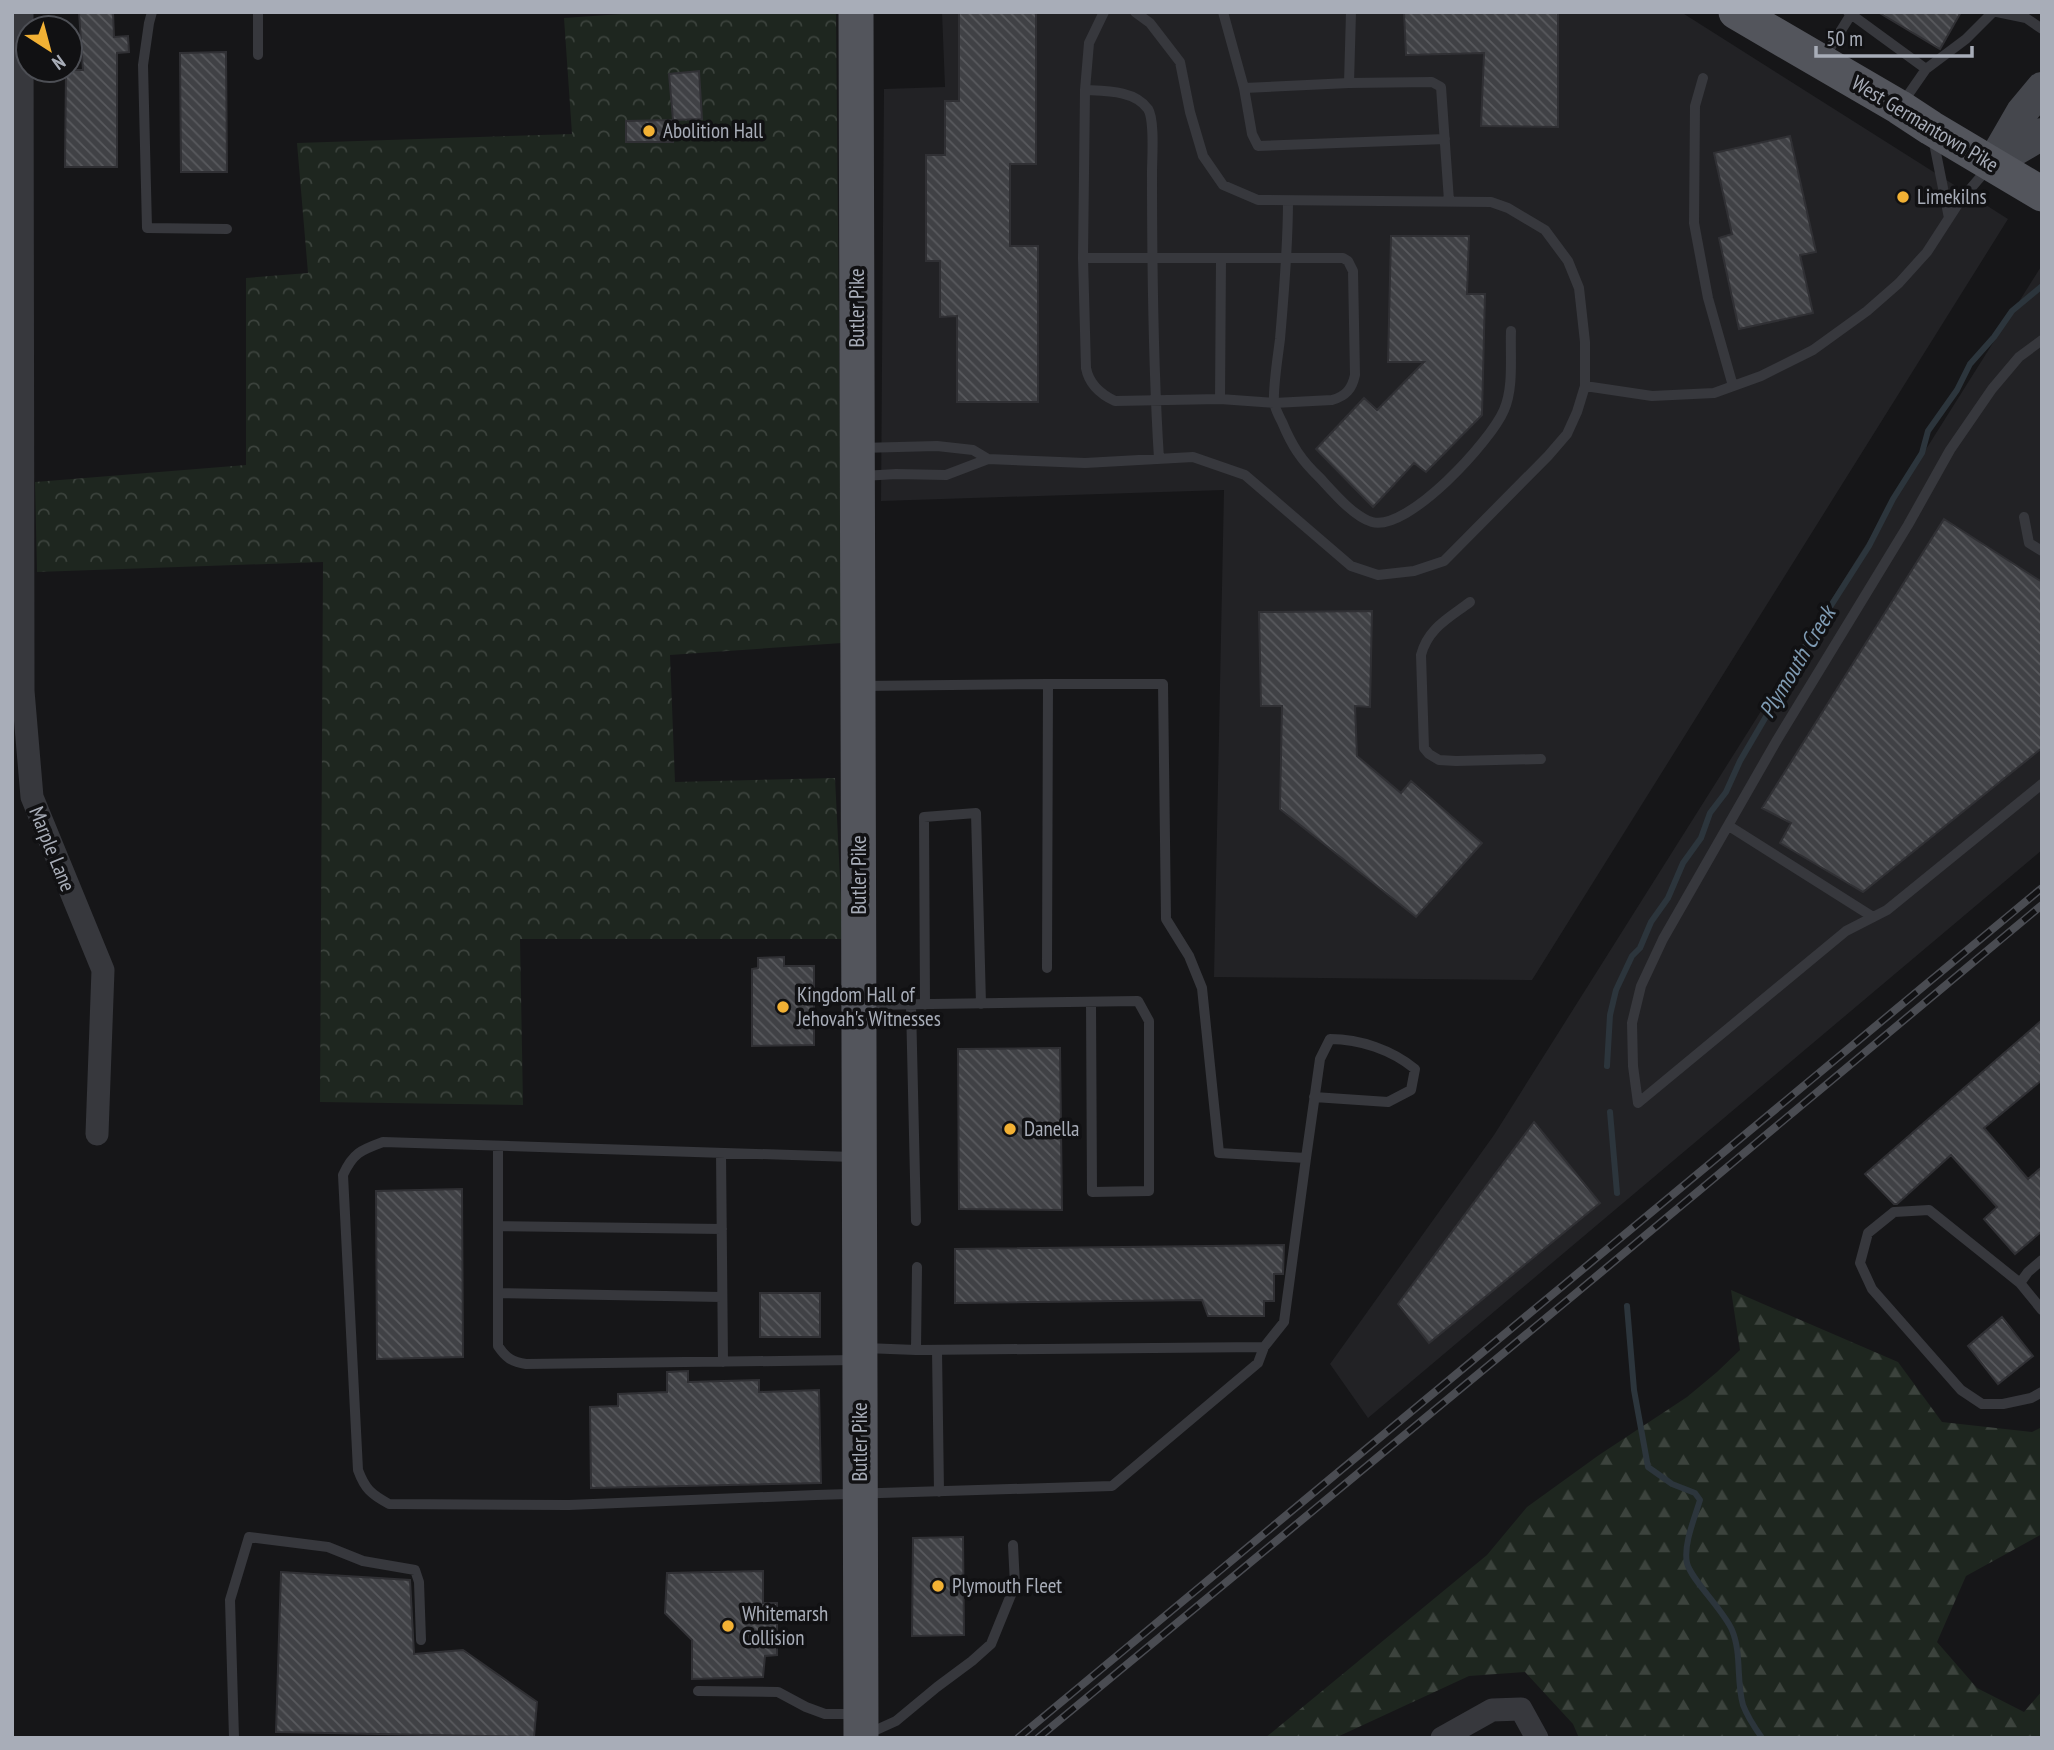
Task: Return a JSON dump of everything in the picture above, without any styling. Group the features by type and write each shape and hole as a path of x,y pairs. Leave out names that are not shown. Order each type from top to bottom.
{"main road":[{"name":"Butler Pike","path":"856,12 861,1730"},
{"name":"West Germantown Pike","path":"1752,16 1821,63 2042,194"},
{"path":"1992,164 2022,112 2042,88"},
{"path":"1992,164 2042,134"}],"street":[{"name":"Marple Lane","path":"22,12 17,358 23,691 32,797 103,970 97,1134"},
{"path":"1442,1738 1492,1710 1521,1709 1536,1738"}],"lane":[{"path":"152,12 143,65 147,228 227,229"},
{"path":"258,12 258,55"},
{"path":"1083,258 1343,258 1352,266 1352,387 1339,398 1332,400 1274,404 1220,399 1115,401 1102,395 1088,375 1083,258 1085,90 1089,43 1104,12"},
{"path":"857,463 896,474 946,475 988,459 1085,463 1193,457 1245,475 1350,566 1378,575 1414,571 1444,561 1567,434 1585,386 1585,342 1580,288 1567,261 1545,230 1508,208 1491,202 1258,200 1223,185 1203,156 1190,112 1180,62 1150,23 1135,12"},
{"path":"1223,12 1244,88 1252,134 1258,146 1445,139"},
{"path":"1349,83 1351,12"},
{"path":"1899,107 1926,69 1966,39 1995,12 2026,18 2042,29"},
{"path":"1821,63 1849,14 1926,69"},
{"path":"1703,78 1695,106 1694,223 1708,298 1733,386"},
{"path":"1244,88 1432,82 1441,87 1449,201"},
{"path":"1085,90 1118,93 1138,99 1150,111 1155,400 1159,459"},
{"path":"1930,128 1949,218"},
{"path":"1585,386 1652,396 1714,393 1761,376 1813,351 1867,311 1899,283 1927,252 1960,201 1992,164"},
{"path":"1288,201 1287,259 1274,404 1292,445 1306,465 1362,518 1375,523 1390,522 1408,513 1464,464 1498,421 1505,407 1509,388 1511,331"},
{"path":"1220,399 1222,258"},
{"path":"2042,340 2019,357 1992,389 1950,450 1908,525 1777,740 1670,927 1641,986 1632,1023 1633,1066 1638,1103 1846,931 1887,911 2042,784"},
{"path":"857,463 937,446 973,450 988,459"},
{"path":"2024,517 2029,543 2042,551"},
{"path":"1470,602 1433,630 1425,641 1421,655 1424,748 1440,760 1541,759"},
{"path":"1047,968 1048,684"},
{"path":"858,686 1163,684 1166,919 1189,956 1202,988 1219,1153 1306,1158"},
{"path":"925,1004 924,817 976,813 981,1004"},
{"path":"1729,826 1874,917"},
{"path":"859,1005 1138,1001 1149,1021 1149,1191 1092,1192 1091,1002"},
{"path":"911,1004 916,1221"},
{"path":"860,1157 383,1142 365,1148 350,1160 343,1175 358,1470 363,1485 374,1496 389,1504 569,1505 1112,1486 1258,1363 1264,1347 1284,1322 1314,1097 1320,1059 1330,1039 1351,1039 1401,1057 1415,1069 1411,1090 1388,1102 1314,1097"},
{"path":"498,1146 498,1346 505,1356 515,1362 723,1362 916,1350 1264,1347"},
{"path":"721,1153 723,1362"},
{"path":"2042,1310 2020,1283 1929,1210 1894,1212 1868,1233 1860,1264 1872,1289 1961,1390 1982,1404 2003,1404 2031,1398 2042,1392"},
{"path":"498,1226 722,1229"},
{"path":"2020,1283 2042,1260"},
{"path":"916,1350 917,1267"},
{"path":"498,1293 722,1297"},
{"path":"937,1350 939,1492"},
{"path":"234,1738 230,1600 249,1537 328,1547 363,1561 415,1570 419,1582 421,1640"},
{"path":"698,1691 778,1692 861,1730 896,1721 991,1644 1015,1586 1013,1545"}],"shaded area":[{"path":"942,12 1681,12 2008,219 1532,980 1214,977 1224,490 881,501 884,89 945,87"},
{"path":"2042,265 2042,850 1368,1418 1330,1364 1494,1135"}],"green space":[{"path":"651,12 836,12 842,643 670,655 675,782 835,778 843,939 520,939 523,1105 320,1102 323,562 37,572 35,482 246,465 246,278 308,273 297,143 572,134 564,18"},
{"path":"1731,1290 1898,1362 1942,1422 2032,1432 2042,1427 2042,1534 1966,1576 1937,1642 1977,1688 2024,1712 2042,1691 2042,1738 1579,1738 1573,1724 1525,1672 1469,1676 1335,1738 1265,1738 1487,1555 1527,1507 1687,1397 1740,1350"}],"building":[{"path":"113,12 114,37 128,36 129,52 117,53 117,167 65,167 66,84 84,84 84,14 79,14"},
{"path":"959,12 1036,12 1036,164 1010,164 1010,246 1038,246 1038,402 957,402 957,316 940,317 940,261 926,261 926,155 945,155 945,101 959,101"},
{"path":"1404,12 1558,12 1558,127 1481,126 1484,53 1406,55"},
{"path":"1878,12 1961,12 1940,49"},
{"path":"226,52 227,172 181,172 180,53"},
{"path":"699,71 702,119 673,120 669,74"},
{"name":"Abolition Hall","path":"673,120 673,142 626,142 626,121"},
{"path":"1790,136 1816,252 1800,255 1813,313 1739,329 1719,238 1732,234 1714,153"},
{"path":"1391,236 1469,236 1467,294 1485,294 1482,415 1426,472 1414,463 1373,507 1316,449 1364,398 1377,410 1424,362 1388,362"},
{"path":"1944,519 2042,582 2042,748 1863,892 1780,843 1791,823 1762,808"},
{"path":"1372,611 1370,707 1355,706 1357,756 1401,793 1411,781 1482,843 1416,917 1280,809 1282,706 1261,706 1259,612"},
{"name":"Kingdom Hall of Jehovah's Witnesses","path":"784,957 784,966 814,966 814,1045 752,1046 752,969 758,968 758,958"},
{"path":"2042,1020 2042,1080 1984,1128 2028,1179 2042,1167 2042,1231 2015,1254 1984,1219 1997,1207 1951,1155 1894,1204 1865,1174"},
{"path":"1060,1048 1062,1210 959,1209 958,1049"},
{"path":"1534,1122 1600,1203 1429,1343 1398,1304"},
{"path":"462,1189 463,1357 377,1359 376,1191"},
{"path":"1284,1245 1283,1274 1274,1274 1274,1301 1264,1301 1264,1316 1208,1316 1202,1300 955,1303 955,1249"},
{"path":"760,1293 820,1293 820,1337 760,1337"},
{"path":"2002,1317 2033,1356 1998,1384 1968,1346"},
{"path":"688,1371 688,1382 759,1380 759,1392 819,1390 821,1483 591,1488 590,1407 618,1406 618,1394 667,1392 667,1372"},
{"name":"Plymouth Fleet","path":"963,1537 964,1635 912,1636 913,1538"},
{"name":"Whitemarsh Collision","path":"763,1571 763,1603 777,1603 777,1655 765,1656 763,1677 692,1679 692,1640 665,1613 667,1573"},
{"path":"281,1572 410,1580 414,1654 463,1650 537,1702 534,1737 276,1732"}],"waterway":[{"name":"Plymouth Creek","path":"1607,1066 1610,1015 1616,990 1632,956 1640,948 1651,922 1668,898 1683,863 1701,838 1710,813 1726,792 1740,761 1802,651 1869,546 1893,499 1922,453 1928,431 1957,390 1970,364 2012,311 2042,286"},
{"name":"Plymouth Creek","path":"1610,1112 1617,1193"},
{"name":"Plymouth Creek","path":"1627,1306 1634,1390 1648,1467 1672,1484 1695,1493 1700,1500 1688,1540 1687,1563 1694,1578 1732,1630 1737,1648 1743,1705 1762,1738"}],"railway":[{"path":"1018,1738 2042,888"},
{"path":"1038,1738 2042,905"}],"place":[{"name":"Abolition Hall","path":"649,131"},
{"name":"Limekilns","path":"1903,197"},
{"name":"Kingdom Hall of Jehovah's Witnesses","path":"783,1007"},
{"name":"Danella","path":"1010,1129"},
{"name":"Plymouth Fleet","path":"938,1586"},
{"name":"Whitemarsh Collision","path":"728,1626"}]}
